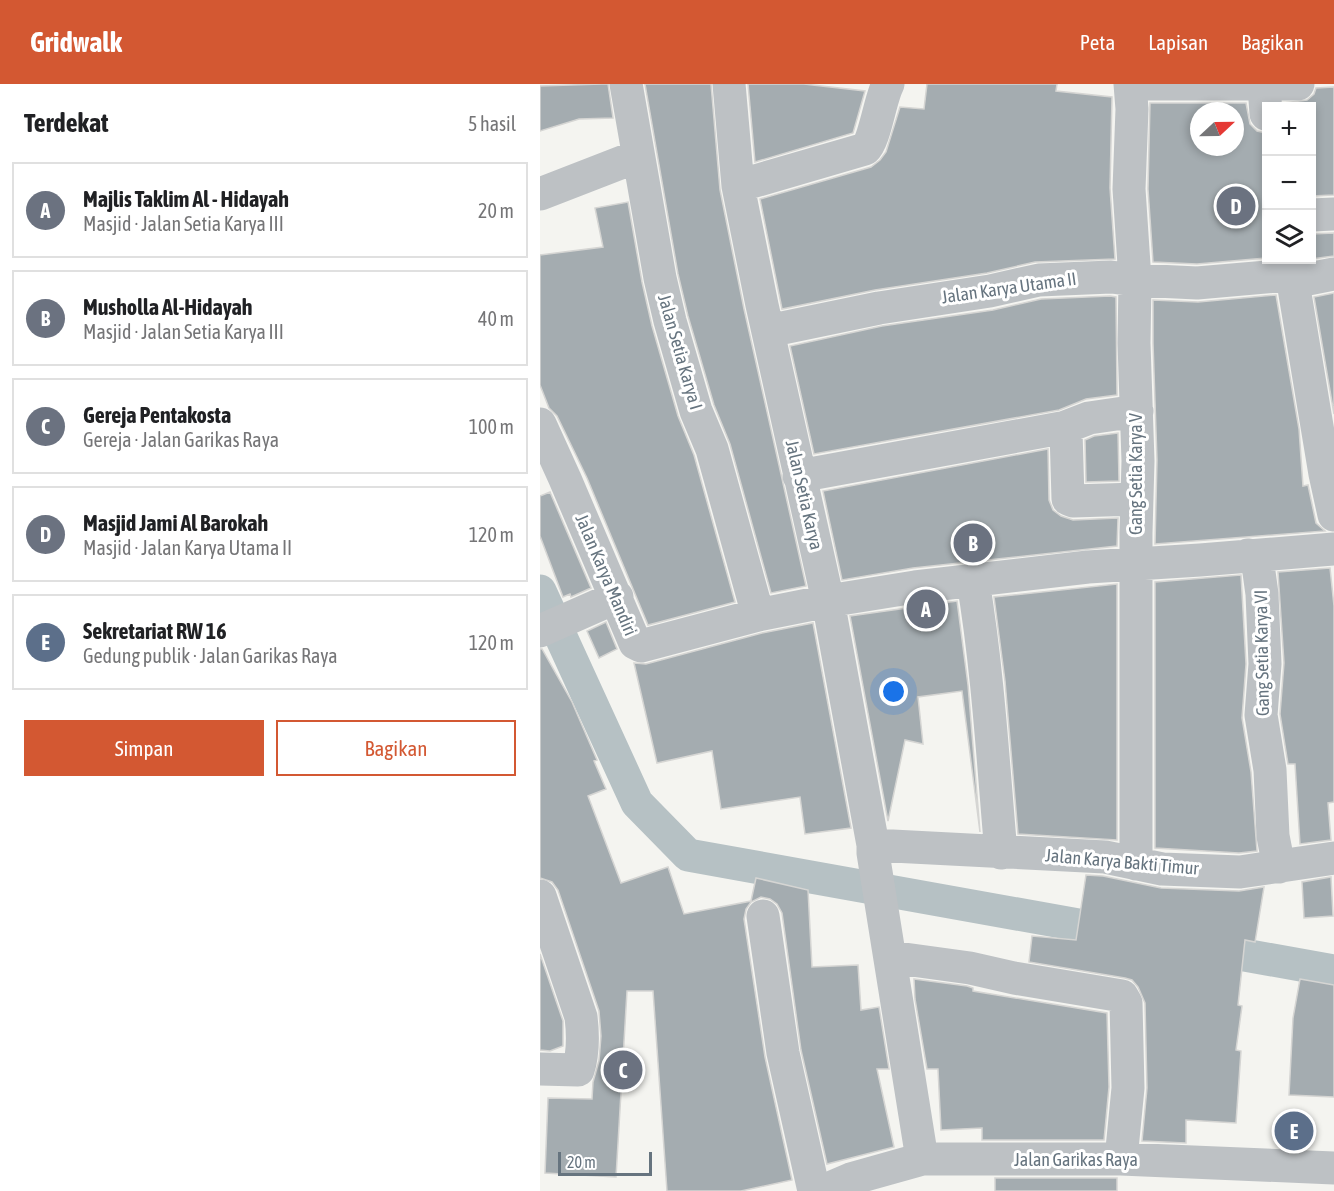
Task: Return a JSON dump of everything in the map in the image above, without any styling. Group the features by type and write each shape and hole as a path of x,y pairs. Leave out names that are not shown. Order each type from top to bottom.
{"street":[{"name":"Jalan Setia Karya I","path":"626,84 660,278 670,321 696,411 712,449 758,615"},
{"name":"Jalan Setia Karya","path":"729,84 738,186 799,476 828,601 883,906 922,1160"},
{"path":"738,186 865,149 870,143 880,104 888,84"},
{"name":"Gang Setia Karya V","path":"1130,84 1130,189 1135,280 1134,343 1137,411 1136,864"},
{"path":"1148,84 1298,84"},
{"path":"1264,85 1265,102"},
{"path":"540,194 638,156"},
{"path":"1316,215 1334,214"},
{"path":"1290,272 1326,427 1334,515"},
{"name":"Jalan Karya Utama II","path":"768,331 879,308 990,291 1039,280 1111,277 1197,283 1290,272 1334,274"},
{"path":"799,476 1063,428 1089,418 1137,411"},
{"name":"Jalan Karya Mandiri","path":"540,424 631,636 635,644 641,646 758,615 828,601 1025,573 1136,564"},
{"path":"1063,428 1066,431 1068,499 1073,501 1137,499"},
{"path":"1136,564 1334,549"},
{"name":"Gang Setia Karya VI","path":"1248,555 1254,558 1258,565 1262,594 1265,664 1262,715 1270,770 1273,836 1279,867"},
{"path":"973,581 981,627 988,694 1001,853"},
{"path":"544,626 584,612 616,597"},
{"name":"Jalan Karya Bakti Timur","path":"873,849 1105,857 1162,869 1240,872 1334,858"},
{"path":"540,896 582,1024 578,1070 540,1069"},
{"path":"763,916 783,1053 814,1191"},
{"path":"890,957 969,968 1122,996 1126,1003 1128,1088 1121,1159"},
{"name":"Jalan Garikas Raya","path":"842,1187 922,1160 1121,1159 1235,1169 1334,1168"}],"building":[{"path":"608,84 613,118 579,119 540,131 540,86"},
{"path":"645,84 711,84 720,190 744,309 806,586 771,593 730,444 714,405 688,316 678,274"},
{"path":"748,84 804,84 865,91 853,133 755,162"},
{"path":"927,84 1057,84 1056,91 1112,97 1110,188 1115,259 1035,262 987,273 875,290 782,309 760,199 871,167 886,152 900,107 924,109"},
{"path":"1334,87 1334,195 1316,196 1316,102 1292,102 1307,100 1314,94 1316,88"},
{"path":"1150,103 1190,103 1190,156 1244,156 1244,103 1246,103 1250,124 1257,131 1262,132 1262,258 1197,264 1153,262 1148,189"},
{"path":"628,202 652,326 678,416 694,455 735,602 648,625 587,478 557,416 549,408 540,385 540,255 603,247 595,208"},
{"path":"1334,233 1334,256 1316,258 1316,234"},
{"path":"1334,293 1334,414 1314,297"},
{"path":"1276,295 1299,429 1303,486 1308,485 1316,523 1325,531 1155,544 1157,460 1153,300 1198,302"},
{"path":"1116,297 1117,395 1086,399 1059,410 814,454 790,346 882,326 993,310 1041,299"},
{"path":"1118,433 1119,481 1086,482 1085,440 1094,436"},
{"path":"1048,449 1049,500 1053,510 1073,520 1118,518 1117,546 913,568 842,580 823,491"},
{"path":"550,492 591,588 571,597 570,594 563,597 540,536 540,496"},
{"path":"1330,568 1334,606 1334,802 1328,803 1331,840 1300,844 1295,764 1288,764 1280,714 1284,663 1278,572"},
{"path":"1241,575 1246,664 1242,718 1251,772 1257,851 1239,853 1155,848 1155,582"},
{"path":"1117,584 1117,840 1018,834 1005,681 994,597"},
{"path":"957,601 968,685 980,832 962,691 918,697 923,744 905,740 888,821 850,616"},
{"path":"606,622 617,649 599,658 587,631"},
{"path":"813,623 851,828 805,834 800,797 721,809 712,751 657,763 634,663 646,664 762,633"},
{"path":"540,649 572,702 597,760 594,761 606,789 588,796 621,883 668,867 684,914 751,901 756,878 808,890 812,967 858,965 861,1010 879,1007 889,1069 877,1069 894,1147 827,1164 801,1050 782,913 777,904 761,897 751,902 746,909 744,919 765,1057 792,1180 741,1191 667,1191 653,991 627,991 616,1177 545,1173 548,1098 592,1099 601,1036 599,1011 558,890 552,882 540,878"},
{"path":"1086,875 1103,876 1161,888 1239,891 1264,887 1255,942 1245,940 1238,1005 1242,1006 1236,1050 1241,1051 1236,1123 1186,1120 1186,1143 1142,1141 1147,1088 1145,1003 1138,987 1132,980 1125,978 1029,962 1032,936 1076,940"},
{"path":"1331,877 1333,916 1304,918 1302,882"},
{"path":"540,954 563,1021 563,1046 550,1051 540,1050"},
{"path":"914,979 967,986 973,988 973,991 1107,1013 1109,1087 1104,1140 982,1140 982,1128 941,1130 938,1069 927,1069 915,999"},
{"path":"1300,979 1334,985 1334,1097 1289,1095 1293,1018"},
{"path":"995,1178 1117,1178 1117,1191 995,1191"}],"waterway":[{"path":"540,591 637,803 688,855 1123,933"},
{"path":"1200,947 1334,971"}],"place":[{"name":"Masjid Jami Al Barokah","path":"1236,206"},
{"name":"Musholla Al-Hidayah","path":"973,543"},
{"name":"Majlis Taklim Al - Hidayah","path":"926,609"},
{"name":"Gereja Pentakosta","path":"623,1070"},
{"name":"Sekretariat RW 16","path":"1294,1131"}]}
